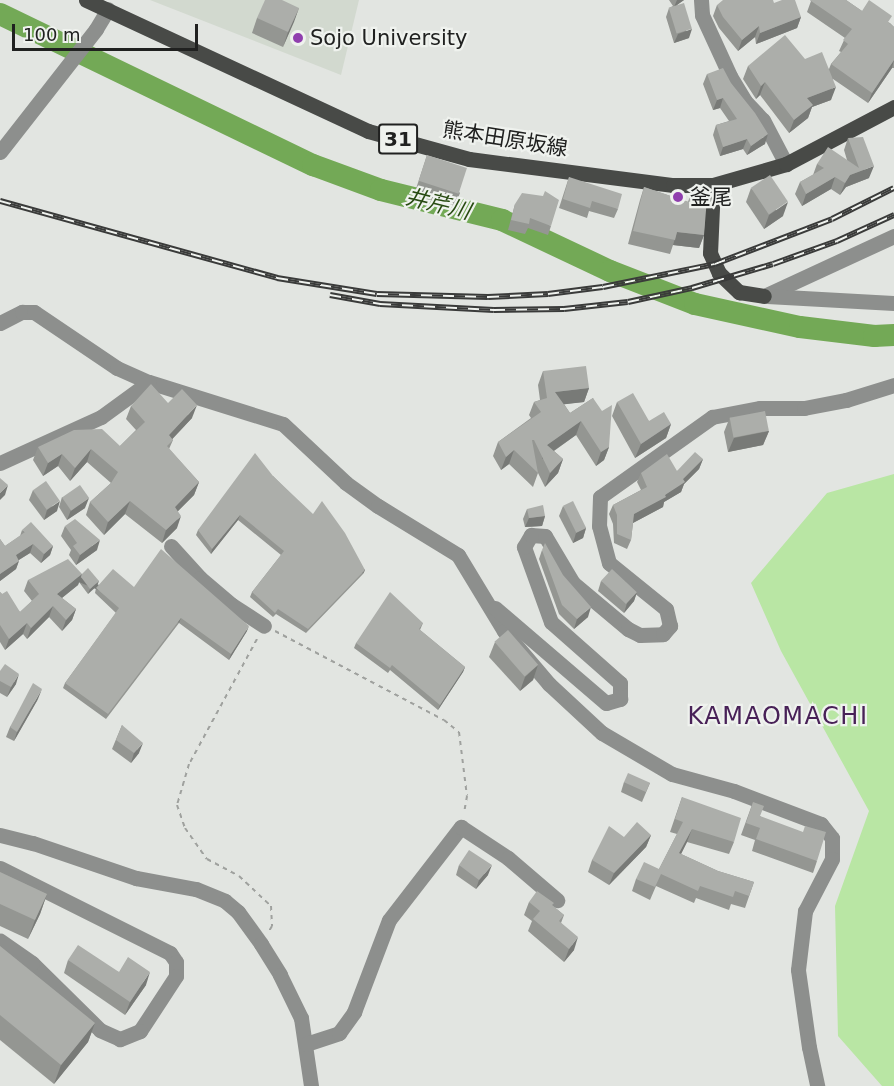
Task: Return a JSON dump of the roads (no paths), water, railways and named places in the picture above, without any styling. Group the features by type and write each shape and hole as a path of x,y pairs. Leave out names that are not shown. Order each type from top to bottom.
{"main road":[{"name":"熊本田原坂線","path":"86,0 378,134 469,159 673,185 713,185 786,164 894,107"},
{"path":"713,185 710,253 718,273 739,292 764,296"}],"street":[{"path":"701,0 702,15 730,76 745,102 763,120 786,164"},
{"path":"0,152 96,29 108,9"},
{"path":"764,296 894,236"},
{"path":"764,296 894,303"},
{"path":"0,323 22,312 34,312 117,368 150,382 283,424 346,483 378,506 458,555 504,631 549,684 602,733 672,774 734,791 821,824 832,838 832,859 805,910 798,970 808,1047 817,1086"},
{"path":"0,463 101,417 150,382"},
{"path":"480,594 606,703 620,699 620,683 551,622 524,547 531,534 544,536 573,583 628,629 640,635 663,634 670,626 666,609 609,563 599,526 600,496 712,417 760,408 804,408 846,400 894,385"},
{"path":"171,546 200,578 232,605 264,626"},
{"path":"306,1044 339,1033 354,1012 389,920 461,827 508,858 557,900"},
{"path":"0,835 33,843 136,878 212,894 225,901 238,912 261,944 280,975 301,1018 311,1086"},
{"path":"0,868 170,953 176,962 176,976 140,1031 120,1039 100,1030 32,963 0,941"}],"waterway":[{"name":"井芹川","path":"0,14 313,165 381,190 502,220 610,271 695,304 800,327 874,336 894,335"}],"railway":[{"path":"0,201 277,278 377,294 488,297 548,294 603,287 715,264 832,219 894,188"},
{"path":"330,295 380,304 494,310 564,309 628,302 692,288 773,264 837,241 894,215"}],"place":[{"name":"Sojo University","path":"298,38"},
{"name":"釜尾","path":"678,197"}],"district":[{"name":"KAMAOMACHI","path":"778,717"}]}
